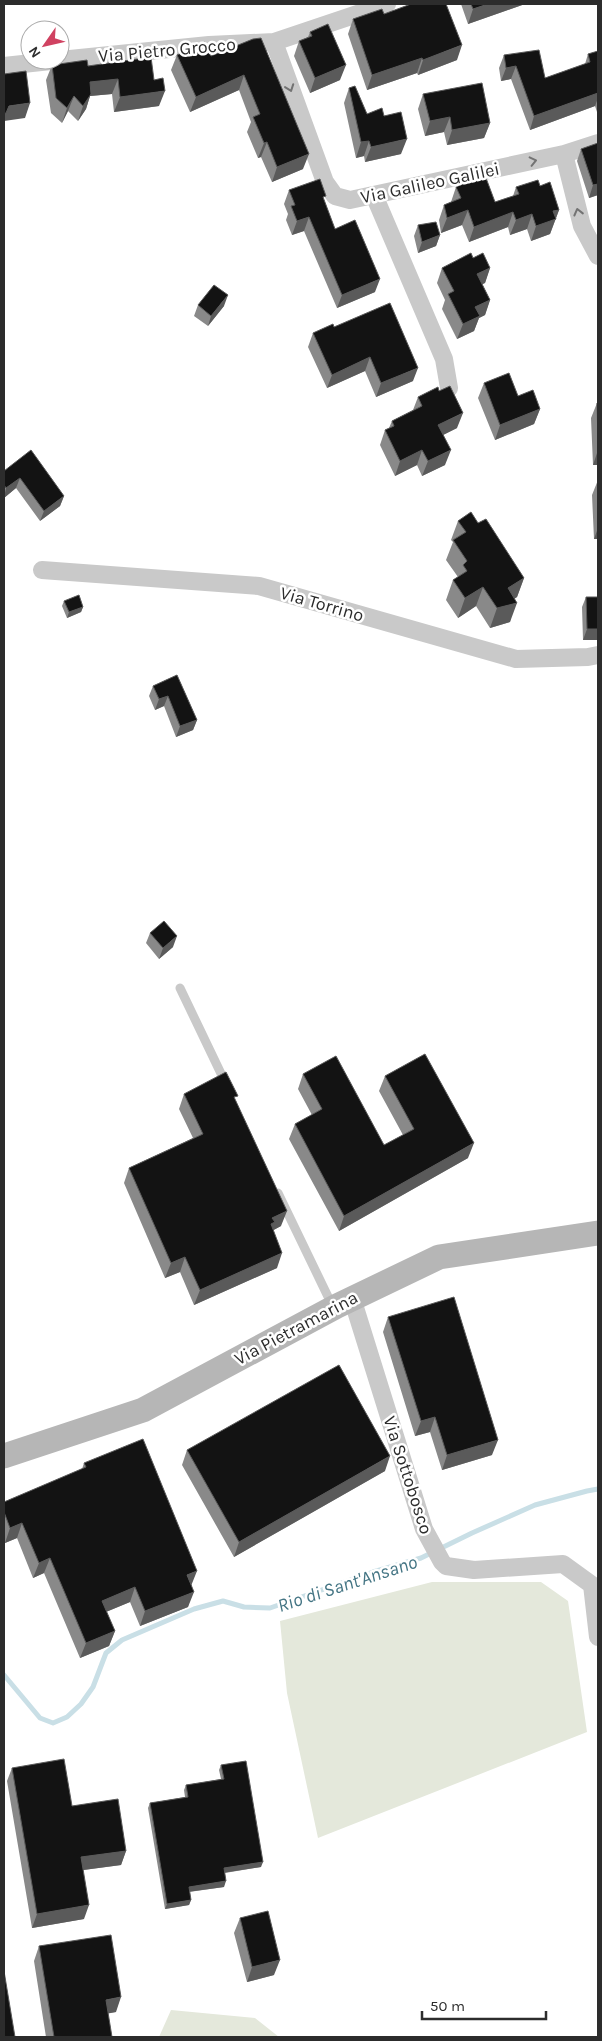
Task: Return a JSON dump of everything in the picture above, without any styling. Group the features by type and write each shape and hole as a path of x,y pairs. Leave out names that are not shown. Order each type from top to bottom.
{"main road":[{"name":"Via Pietramarina","path":"4,1456 143,1410 343,1303 439,1257 598,1233"}],"street":[{"name":"Via Pietro Grocco","path":"70,59 209,45 274,42 388,4"},
{"name":"Via Galileo Galilei","path":"274,42 325,182 335,196 350,200 564,154 598,143"},
{"name":"Via Pietro Grocco","path":"4,66 20,64"},
{"path":"564,154 582,226 598,256"},
{"path":"374,195 444,359 449,388"},
{"name":"Via Torrino","path":"42,570 259,586 516,658 588,657 598,655"},
{"name":"Via Sottobosco","path":"343,1303 428,1540 442,1562 446,1566 474,1570 562,1564 592,1585 598,1637"}],"lane":[{"path":"180,988 231,1094"},
{"path":"274,1183 343,1303"}],"shaded area":[{"path":"432,1582 541,1582 568,1601 587,1732 318,1838 287,1693 280,1621"},
{"path":"171,2010 255,2018 279,2037 159,2037"}],"building":[{"path":"411,4 446,4 462,45 423,60 422,58 372,75 353,19 382,9 384,14"},
{"path":"471,4 488,4 473,9"},
{"path":"328,24 346,65 315,78 299,41 312,36 310,32"},
{"path":"261,38 309,154 277,167 267,142 264,143 253,117 260,114 244,75 196,97 177,55 205,42 211,56 253,39"},
{"path":"539,50 545,78 590,62 588,54 598,51 598,93 534,116 516,66 506,68 504,55"},
{"path":"151,57 154,80 163,78 165,91 120,97 118,79 90,82 91,94 83,106 74,96 67,108 56,98 53,70 70,70 70,62 87,60 88,66"},
{"path":"26,71 30,103 9,106 4,114 4,74"},
{"path":"482,83 490,123 452,130 450,117 430,121 423,94"},
{"path":"355,86 367,114 382,108 384,116 401,112 407,139 371,147 369,141 361,142 349,88"},
{"path":"598,143 598,184 593,185 581,149"},
{"path":"483,170 495,202 519,194 516,187 538,180 540,186 550,182 559,210 553,211 556,219 536,226 532,214 516,220 513,212 474,227 468,210 447,218 444,205 461,198 456,187 470,181 468,176"},
{"path":"320,179 326,196 323,197 335,229 355,220 380,279 342,295 309,217 297,221 291,206 295,205 289,190"},
{"path":"436,222 440,235 422,242 418,225"},
{"path":"471,253 473,258 483,253 490,268 477,274 490,300 475,307 480,316 463,324 448,294 454,291 442,268"},
{"path":"214,285 228,295 211,316 198,305"},
{"path":"390,303 418,368 381,383 370,357 332,375 313,333 333,324 334,327"},
{"path":"509,373 518,396 533,390 540,409 500,425 484,383"},
{"path":"450,386 463,413 438,425 451,450 428,461 422,450 400,461 385,430 394,426 392,421 422,406 418,397 438,387 439,391"},
{"path":"597,403 598,403 598,443"},
{"path":"31,450 64,496 44,511 20,478 6,488 4,485 4,471"},
{"path":"471,512 478,523 486,519 524,578 508,588 517,603 497,608 483,587 465,598 453,580 467,571 463,565 467,561 453,540 466,532 458,521"},
{"path":"79,595 83,607 69,612 64,601"},
{"path":"586,597 598,597 598,629 587,629"},
{"path":"177,675 197,720 180,726 168,696 159,699 153,686"},
{"path":"164,921 177,936 163,948 150,933"},
{"path":"425,1054 474,1143 344,1216 295,1124 322,1109 303,1074 336,1056 384,1145 414,1129 385,1076"},
{"path":"226,1072 238,1096 234,1097 287,1211 272,1218 275,1222 271,1224 282,1253 200,1290 185,1257 171,1263 129,1168 203,1134 184,1094"},
{"path":"454,1297 498,1440 447,1455 435,1417 421,1421 388,1317"},
{"path":"339,1365 390,1456 239,1542 187,1450"},
{"path":"143,1439 197,1571 187,1575 194,1592 145,1611 135,1587 102,1601 115,1631 86,1643 50,1558 39,1563 22,1523 10,1528 4,1512 4,1502 86,1467 84,1463"},
{"path":"64,1759 72,1806 118,1799 126,1851 81,1857 89,1905 37,1914 12,1768"},
{"path":"246,1761 263,1862 224,1868 226,1881 189,1887 191,1900 167,1904 150,1803 188,1797 186,1785 224,1779 221,1765"},
{"path":"268,1911 280,1960 252,1967 240,1918"},
{"path":"111,1935 121,1997 106,2000 112,2037 54,2037 39,1946"},
{"path":"4,1971 15,2037 4,2037"}],"waterway":[{"name":"Rio di Sant'Ansano","path":"4,1675 40,1718 53,1723 67,1717 81,1704 93,1687 106,1653 122,1640 194,1609 223,1601 244,1607 270,1608 373,1572 421,1558 535,1505 598,1489"}]}
